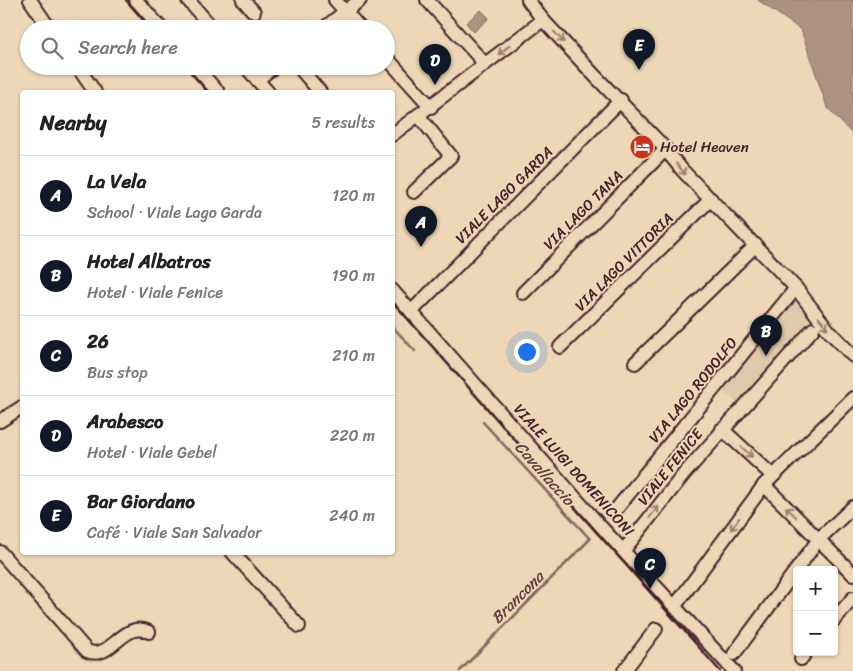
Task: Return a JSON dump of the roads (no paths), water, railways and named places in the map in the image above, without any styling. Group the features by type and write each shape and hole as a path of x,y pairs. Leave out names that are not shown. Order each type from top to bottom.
{"street":[{"path":"30,0 44,20"},
{"path":"136,0 154,20"},
{"path":"188,0 205,20"},
{"path":"243,0 254,12"},
{"path":"335,0 353,20"},
{"path":"334,20 360,0"},
{"path":"427,0 485,64"},
{"path":"528,0 542,20 603,85 621,100 666,149 682,171 796,288 829,331 853,356"},
{"path":"395,133 542,20"},
{"path":"395,67 430,107"},
{"path":"83,75 94,90"},
{"path":"203,75 216,90"},
{"path":"253,75 266,90"},
{"path":"257,80 263,75"},
{"path":"306,75 318,90"},
{"name":"VIALE LAGO GARDA","path":"411,312 621,100"},
{"path":"414,192 451,156 418,115"},
{"name":"VIA LAGO TANA","path":"523,293 666,149"},
{"name":"VIA LAGO VITTORIA","path":"560,347 711,199"},
{"path":"635,364 756,245"},
{"name":"VIA LAGO RODOLFO","path":"614,512 796,288"},
{"name":"VIALE LUIGI DOMENICONI","path":"395,293 734,671"},
{"name":"VIALE FENICE","path":"624,550 722,429 813,329"},
{"path":"675,606 768,480 853,398"},
{"path":"0,421 20,408"},
{"name":"VIALE FENICE","path":"722,429 819,539 853,574"},
{"path":"734,654 819,539 853,506"},
{"path":"0,552 87,651 92,654 100,652 133,630 149,632"},
{"path":"235,555 299,626"},
{"path":"838,615 853,598"},
{"path":"624,671 656,629"}],"waterway":[{"name":"Cavallaccio","path":"395,329 415,351"},
{"name":"Brancona","path":"460,671 590,539 483,422"}],"railway":[{"path":"126,0 143,20"},
{"path":"193,75 206,90"},
{"path":"395,304 720,671"}],"place":[{"name":"Bar Giordano","path":"639,70"},
{"name":"Arabesco","path":"435,85"},
{"name":"Hotel Heaven","path":"642,147"},
{"name":"La Vela","path":"421,247"},
{"name":"Hotel Albatros","path":"766,356"},
{"name":"26","path":"650,589"}]}
